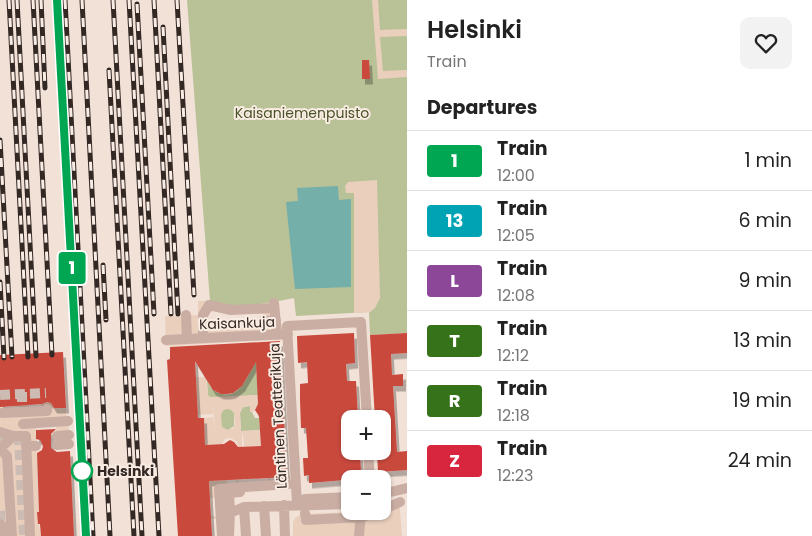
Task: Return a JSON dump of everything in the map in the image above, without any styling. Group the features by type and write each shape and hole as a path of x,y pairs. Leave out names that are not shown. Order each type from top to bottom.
{"street":[{"path":"202,338 203,315 209,305 231,310 274,305 277,335"},
{"path":"185,333 186,315"},
{"path":"263,321 276,320"},
{"name":"Kaisankuja","path":"166,340 185,333 202,338 277,335 288,330 361,322 366,410"},
{"name":"Läntinen Teatterikuja","path":"288,330 292,486 297,504"},
{"path":"2,413 47,411 46,409"},
{"path":"23,411 23,424 29,442 33,521 30,536"},
{"path":"23,424 68,421"},
{"path":"0,432 6,443 7,456 6,512 0,524"},
{"path":"57,440 69,440"},
{"path":"6,443 29,442"},
{"path":"0,476 6,512"},
{"path":"224,529 219,489 275,485 292,486"},
{"path":"224,529 229,493 292,486"},
{"path":"391,492 407,488"},
{"path":"297,504 305,499 341,497"},
{"path":"391,506 400,502"},
{"path":"224,529 244,507 297,504 305,506 341,504"},
{"path":"284,505 285,536"},
{"path":"264,506 266,536"},
{"path":"244,507 246,536"},
{"path":"305,513 306,520 341,516"},
{"path":"359,536 361,520"}],"green space":[{"name":"Kaisaniemenpuisto","path":"187,0 407,0 407,333 370,335 369,312 296,316 294,298 239,307 210,301"},
{"path":"256,360 258,395 212,398 208,396 207,380 218,393 228,395 234,393 247,378"},
{"path":"250,406 250,412 252,412 255,418 259,418 260,430 241,431 240,413 243,407"},
{"path":"225,409 231,409 234,413 234,426 228,430 224,429 221,425 221,412"}],"shaded area":[{"path":"372,0 378,0 380,30 407,29 407,36 380,37 383,71 407,70 407,77 378,79"},
{"path":"377,180 380,298 375,308 370,312 354,313 354,193 346,193 345,186 348,182"},
{"path":"198,301 210,301 239,307 278,301 285,339 166,346 165,316 198,315","holes":["214,310 262,312 263,326 214,328 210,326 208,318"]},
{"path":"195,377 206,377 208,395 210,397 258,395 258,405 255,411 250,412 250,406 242,408 240,413 241,431 260,430 261,446 244,447 243,434 242,447 238,447 237,442 231,438 225,439 222,444 205,445 204,418 213,417 215,435 213,406 213,414 197,415","holes":["223,410 233,411 235,424 233,428 228,430 222,427 221,415"]},
{"path":"52,397 53,408 66,408 70,449 57,449 56,426 36,427 39,512 37,513 41,536 0,536 0,400 3,400 4,411 17,410 16,399 28,398 29,409 41,409 40,398"},
{"path":"291,476 289,484 283,487 222,491 225,536 218,536 217,519 211,519 211,516 216,516 216,498 210,498 209,481 227,480 227,486 236,486 238,479 239,486 268,484 268,478 270,478 270,484 280,484 280,477"},
{"path":"399,499 402,536 293,536 293,522 301,514 341,513 341,520 391,520 391,501"}],"water":[{"path":"338,186 339,200 351,199 351,287 295,289 286,202 298,201 297,188"}],"building":[{"path":"362,60 369,60 370,79 362,79"},
{"path":"354,333 355,363 346,364 347,381 356,381 358,410 341,410 341,460 360,460 361,470 341,470 341,480 309,483 309,475 304,476 303,458 308,458 306,428 301,428 300,384 308,383 307,362 298,363 297,336"},
{"path":"407,333 407,353 391,354 392,375 403,374 403,386 393,386 397,452 407,451 407,470 378,470 377,460 391,460 391,410 374,410 370,335"},
{"path":"280,341 287,477 209,481 212,536 178,536 167,360 170,359 170,347","holes":["195,361 213,390 221,394 233,393 242,386 256,362 258,404 255,410 259,416 261,446 238,447 230,440 224,444 205,445 204,418 198,418"]},
{"path":"63,352 66,408 54,408 51,403 47,402 0,407 0,355"},
{"path":"56,429 51,434 51,448 57,452 70,451 74,536 41,536 40,524 38,524 37,453 42,450 43,446 40,440 36,439 36,430"}],"tunnel":[{"path":"22,392 22,410"},
{"path":"0,395 46,393"},
{"path":"0,440 19,439 24,536"},
{"path":"0,511 1,533"}],"railway":[{"path":"9,0 28,357"},
{"path":"17,0 36,356"},
{"path":"33,0 52,355"},
{"path":"41,0 45,88"},
{"path":"65,0 93,536"},
{"path":"82,0 110,536"},
{"path":"113,0 142,536"},
{"path":"129,0 159,536"},
{"path":"154,0 171,314"},
{"path":"177,0 194,295"},
{"path":"137,4 154,314"},
{"path":"163,27 178,314"},
{"path":"109,70 134,536"},
{"path":"63,99 86,536"},
{"path":"0,140 12,357"},
{"path":"103,265 106,320"},
{"path":"0,282 4,358"}],"train":[{"name":"1","path":"57,0 86,536"}],"place":[{"name":"Helsinki","path":"82,471"}]}
